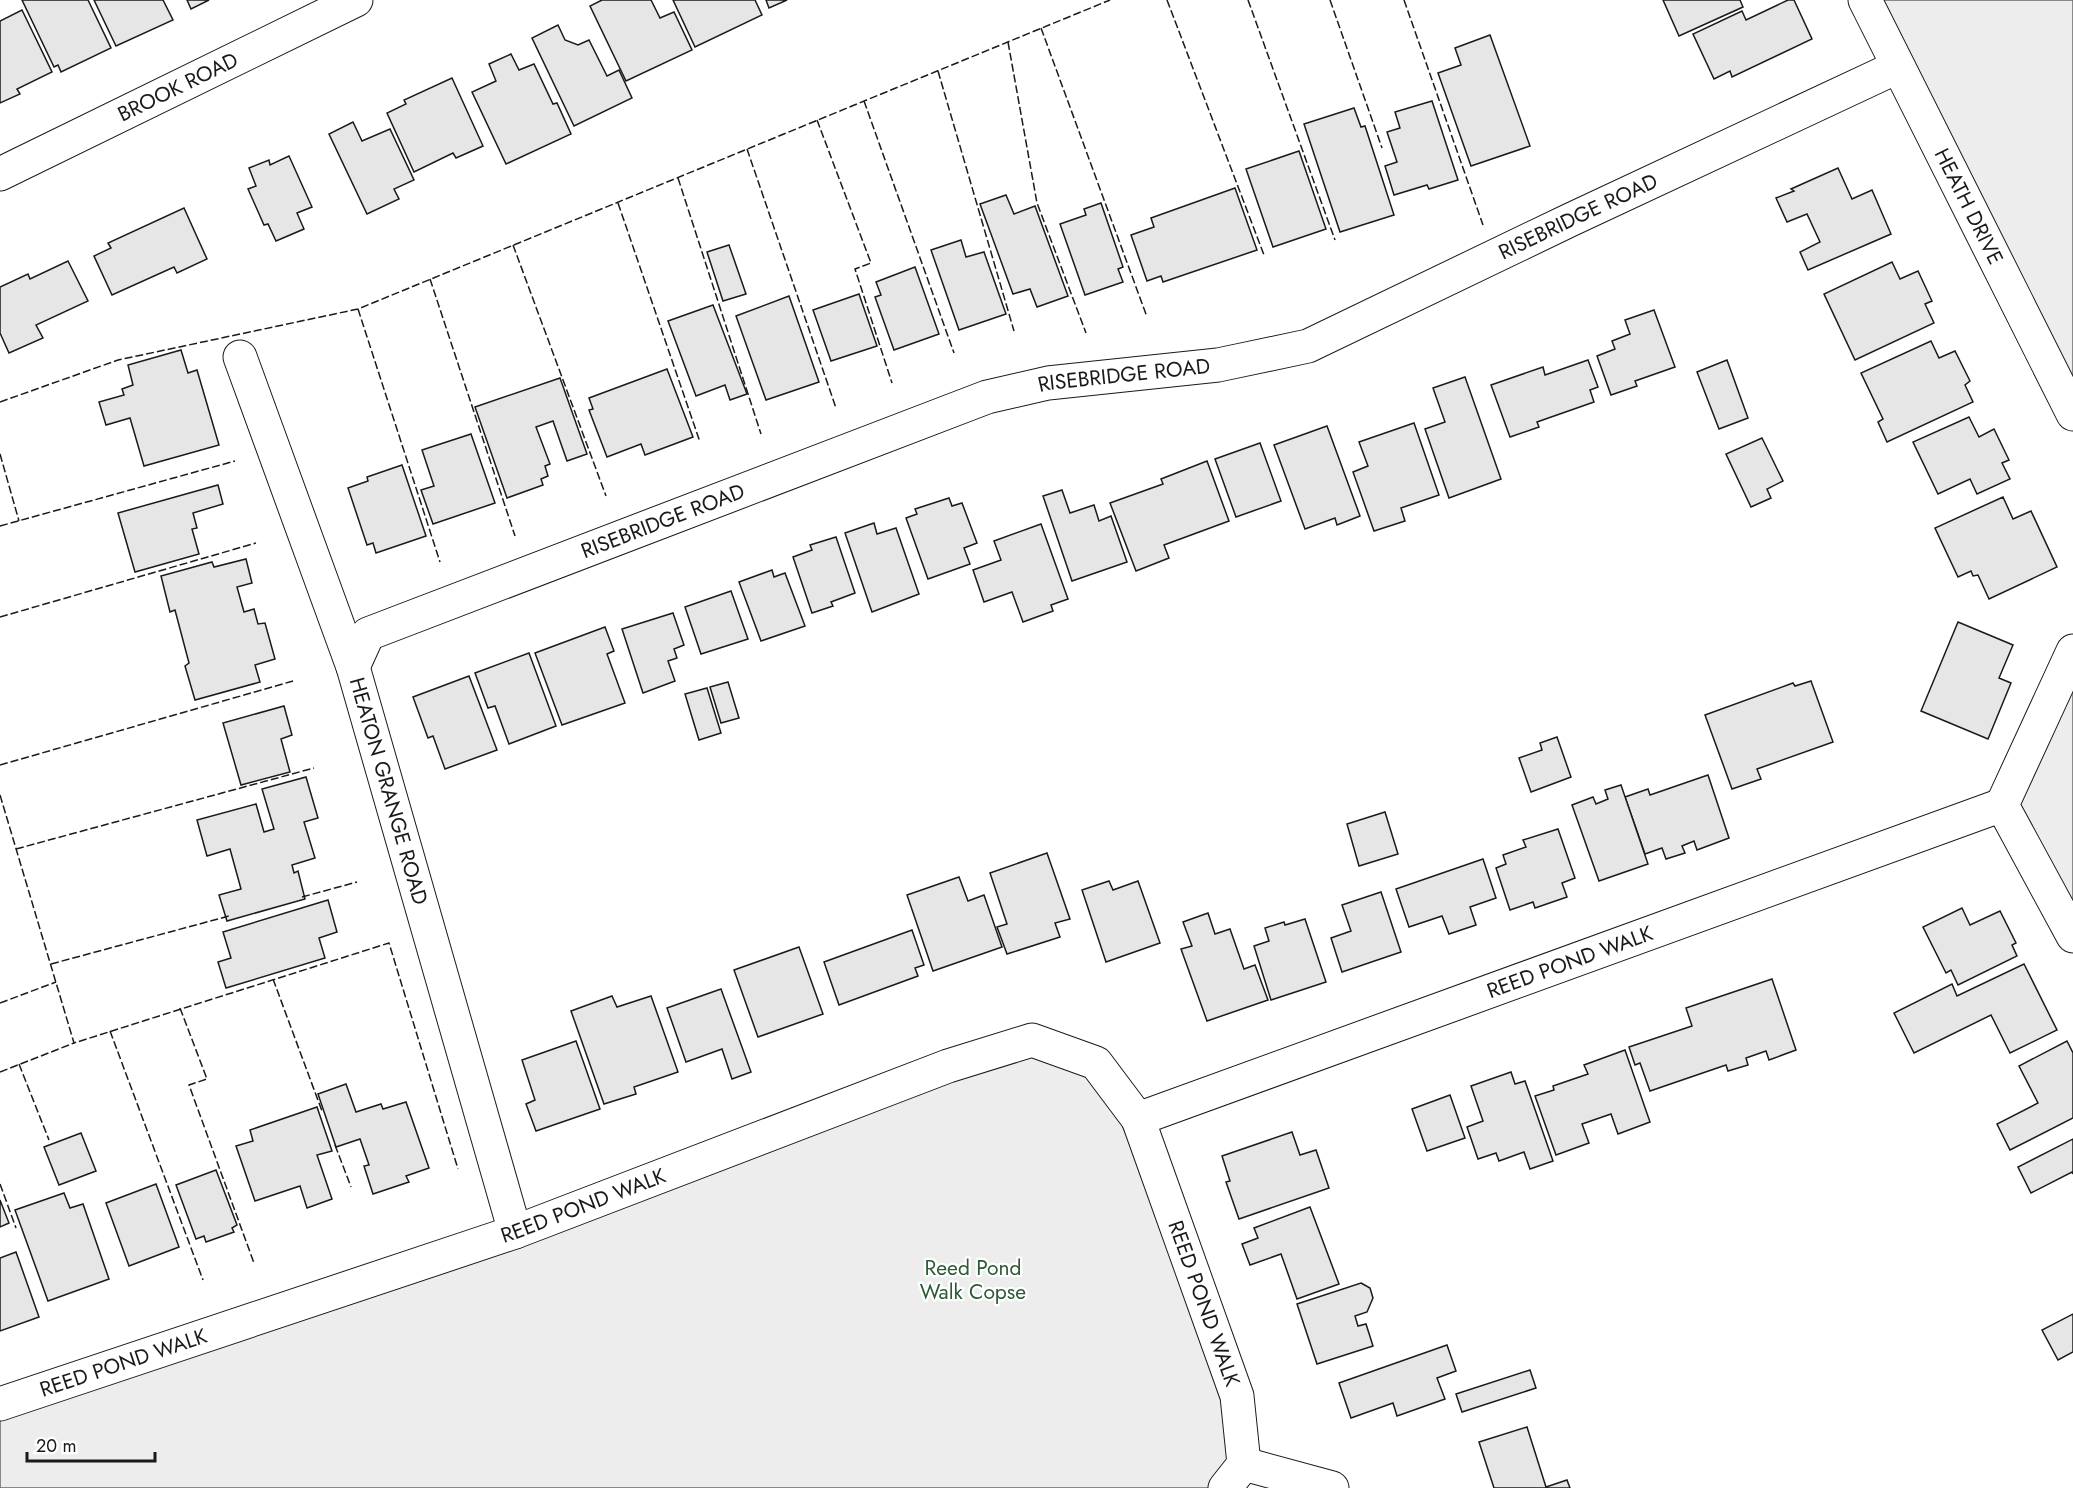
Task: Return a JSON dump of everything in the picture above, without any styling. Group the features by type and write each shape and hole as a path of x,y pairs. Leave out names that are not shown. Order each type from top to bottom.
{"street":[{"name":"BROOK ROAD","path":"0,174 356,0"},
{"name":"HEATH DRIVE","path":"1865,0 2073,414"},
{"name":"RISEBRIDGE ROAD","path":"353,667 368,634 987,397 1048,383 1218,365 1308,346 1897,67"},
{"name":"HEATON GRANGE ROAD","path":"240,357 353,667 514,1232"},
{"path":"2073,651 2002,805 2073,936"},
{"name":"REED POND WALK","path":"1138,1119 2002,805"},
{"name":"REED POND WALK","path":"0,1404 514,1232 948,1066 1032,1040 1096,1063 1138,1119 1237,1396 1235,1476"},
{"path":"1235,1476 1332,1488"}],"shaded area":[{"path":"1865,0 2073,0 2073,414"},
{"path":"2073,651 2073,936 2002,805"},
{"name":"Reed Pond Walk Copse","path":"1032,1040 1096,1063 1237,1396 1225,1488 0,1488 0,1404"}],"building":[{"path":"22,0 88,0 111,48 61,72 58,65 54,67"},
{"path":"94,0 163,0 173,20 116,46"},
{"path":"187,0 209,0 191,9"},
{"path":"602,0 651,0 660,18 674,12 692,50 626,81 590,6"},
{"path":"673,0 755,0 762,15 695,47"},
{"path":"766,0 787,0 769,8"},
{"path":"1663,0 1740,0 1743,7 1679,36"},
{"path":"1788,0 1794,0 1812,39 1732,77 1730,71 1714,79 1693,34 1742,11 1746,20"},
{"path":"22,10 52,72 17,89 20,94 0,103 0,21"},
{"path":"558,25 565,40 578,45 589,40 607,76 619,70 632,98 574,126 532,38"},
{"path":"1490,35 1530,146 1471,166 1438,73 1461,65 1455,48"},
{"path":"511,54 519,70 534,64 553,104 557,103 571,134 506,164 472,92 496,81 489,64"},
{"path":"452,78 483,146 456,158 453,153 414,172 387,113 406,104 404,100"},
{"path":"1432,101 1458,180 1429,189 1427,185 1394,195 1385,166 1397,162 1387,132 1400,128 1395,112"},
{"path":"1354,108 1361,127 1365,126 1394,215 1340,232 1304,124"},
{"path":"353,122 362,141 390,129 414,180 394,189 399,199 367,214 329,134"},
{"path":"1299,151 1326,229 1273,247 1246,169"},
{"path":"289,156 312,207 297,213 304,229 276,241 268,224 264,225 248,189 256,186 249,168 269,160 270,165"},
{"path":"1838,168 1852,199 1872,190 1891,234 1808,270 1800,252 1820,242 1807,214 1787,222 1776,198"},
{"path":"1235,188 1257,250 1163,282 1161,276 1147,281 1131,235 1154,227 1151,218"},
{"path":"1006,195 1014,214 1035,206 1068,296 1037,307 1030,289 1013,294 980,204"},
{"path":"1101,203 1123,267 1118,269 1123,282 1085,295 1060,224 1086,215 1084,209"},
{"path":"184,208 207,259 177,273 174,267 112,295 94,256 111,248 108,243"},
{"path":"961,240 966,257 984,252 1006,314 959,330 931,250"},
{"path":"729,245 746,294 723,301 707,252"},
{"path":"68,261 88,301 36,325 43,338 9,353 0,333 0,287 28,274 30,279"},
{"path":"1892,262 1900,279 1918,271 1932,301 1925,304 1934,323 1855,360 1824,294"},
{"path":"915,267 939,334 894,350 875,297 881,295 876,282"},
{"path":"859,294 877,346 831,361 813,310"},
{"path":"789,296 819,382 766,400 736,316"},
{"path":"713,305 747,394 730,400 725,385 696,396 668,321"},
{"path":"1654,310 1675,367 1635,381 1637,386 1611,395 1597,356 1615,349 1612,341 1630,334 1625,320"},
{"path":"1931,341 1939,358 1955,351 1970,381 1965,385 1973,402 1887,442 1878,422 1883,419 1861,373"},
{"path":"181,350 188,373 197,370 219,445 144,466 130,418 106,425 99,402 124,395 122,389 133,385 128,365"},
{"path":"1588,360 1598,387 1590,390 1594,402 1537,422 1539,427 1510,437 1491,385 1543,367 1545,375"},
{"path":"1727,360 1748,418 1719,429 1697,372"},
{"path":"667,369 693,437 645,455 641,444 607,457 589,410 593,409 589,398"},
{"path":"1465,377 1501,479 1449,498 1425,429 1445,422 1433,388"},
{"path":"560,378 587,454 567,461 553,421 536,427 550,464 545,466 548,476 541,479 543,485 507,498 475,407"},
{"path":"1969,417 1979,437 1994,429 2009,460 2002,463 2010,479 1977,494 1970,479 1938,494 1913,442"},
{"path":"1414,423 1439,495 1401,508 1405,521 1374,531 1353,472 1368,466 1359,442"},
{"path":"1327,426 1360,516 1337,525 1335,518 1305,529 1274,445"},
{"path":"471,434 495,503 433,524 421,490 434,486 422,450"},
{"path":"1762,438 1783,481 1767,489 1771,498 1751,507 1726,454"},
{"path":"1260,443 1281,501 1236,517 1215,459"},
{"path":"1207,461 1229,521 1164,545 1169,558 1136,571 1110,503 1163,484 1161,479"},
{"path":"402,465 426,536 376,553 373,543 367,545 348,488 368,481 367,477"},
{"path":"218,485 223,504 193,513 197,528 192,529 199,554 135,572 118,513"},
{"path":"1062,490 1070,513 1094,505 1099,521 1111,516 1127,562 1072,581 1043,496"},
{"path":"2003,497 2013,519 2031,511 2057,567 1989,599 1978,575 1973,576 1971,571 1958,577 1935,528"},
{"path":"949,498 952,506 962,503 977,543 964,548 970,564 928,579 906,518 917,514 915,509"},
{"path":"874,523 877,534 896,528 919,594 872,612 845,533"},
{"path":"1041,524 1068,599 1051,605 1053,611 1023,622 1012,592 984,602 973,570 1001,560 994,541"},
{"path":"836,537 855,593 831,602 833,606 812,613 793,557 812,550 810,545"},
{"path":"246,559 252,583 237,587 244,612 254,609 258,624 265,623 275,659 255,665 260,682 195,700 185,666 189,663 175,610 170,612 161,576 212,562 214,567"},
{"path":"772,570 774,577 785,573 805,626 761,641 739,582"},
{"path":"731,591 748,639 701,654 685,607"},
{"path":"673,613 684,645 674,649 677,658 668,661 675,681 643,693 622,629"},
{"path":"1958,622 2013,645 1999,678 2011,683 1988,739 1921,711"},
{"path":"605,627 614,651 607,654 625,703 562,725 535,653"},
{"path":"529,653 556,726 509,744 495,706 488,708 475,673"},
{"path":"469,676 497,750 445,769 433,736 428,738 413,697"},
{"path":"1811,681 1833,742 1757,769 1761,779 1732,789 1705,715 1793,683 1795,686"},
{"path":"728,682 739,718 721,723 710,687"},
{"path":"707,688 721,733 699,740 685,694"},
{"path":"284,706 292,735 281,739 290,772 241,785 223,723"},
{"path":"1557,737 1571,777 1531,792 1519,758 1542,750 1540,743"},
{"path":"1708,775 1729,838 1697,850 1694,841 1682,846 1685,853 1666,859 1662,848 1645,854 1625,797 1648,789 1650,795"},
{"path":"306,777 318,818 304,822 315,858 292,865 294,873 298,871 305,899 227,921 219,895 241,889 230,849 207,856 197,820 256,804 264,832 274,829 262,789"},
{"path":"1621,785 1648,864 1599,881 1572,805 1593,797 1596,804 1608,799 1605,790"},
{"path":"1385,812 1398,854 1359,866 1347,824"},
{"path":"1558,829 1575,878 1562,883 1567,897 1535,908 1533,902 1510,910 1496,868 1506,864 1503,855 1526,847 1523,840"},
{"path":"1047,853 1070,919 1055,923 1060,937 1007,954 997,927 1007,924 990,873"},
{"path":"1483,859 1496,898 1470,907 1476,925 1449,934 1442,916 1409,927 1396,889"},
{"path":"959,877 968,901 984,895 1002,947 933,971 907,895"},
{"path":"1109,881 1113,890 1138,881 1160,943 1106,962 1082,890"},
{"path":"1381,892 1401,952 1342,972 1331,938 1351,931 1342,905"},
{"path":"328,900 337,932 319,938 325,958 226,988 218,962 231,958 223,932"},
{"path":"1962,908 1970,925 2000,911 2016,943 2012,945 2017,956 1958,985 1951,970 1946,973 1923,927"},
{"path":"1208,913 1215,934 1230,929 1244,969 1255,965 1268,1000 1207,1021 1181,949 1192,946 1183,922"},
{"path":"1305,919 1326,982 1271,1000 1254,946 1269,941 1265,928"},
{"path":"912,930 924,965 915,968 918,976 839,1005 824,962"},
{"path":"799,947 823,1014 758,1037 734,970"},
{"path":"2024,964 2057,1030 2010,1053 1991,1015 1914,1053 1894,1013 1952,984 1957,996"},
{"path":"1772,979 1796,1050 1769,1060 1766,1051 1746,1058 1748,1065 1728,1071 1726,1065 1650,1091 1640,1063 1635,1065 1629,1047 1692,1026 1686,1008"},
{"path":"721,989 751,1072 732,1079 722,1049 686,1062 667,1008"},
{"path":"612,996 617,1007 651,996 678,1072 634,1087 636,1094 604,1104 571,1011"},
{"path":"576,1041 600,1109 536,1131 526,1104 535,1100 522,1060"},
{"path":"2067,1041 2073,1053 2073,1118 2010,1150 1997,1124 2038,1103 2019,1066"},
{"path":"1625,1050 1650,1122 1618,1134 1611,1114 1582,1124 1589,1143 1556,1155 1535,1096 1554,1090 1553,1086 1588,1074 1584,1065"},
{"path":"1511,1072 1515,1084 1525,1081 1553,1161 1530,1169 1524,1152 1499,1161 1496,1153 1478,1159 1467,1127 1483,1121 1471,1086"},
{"path":"346,1084 356,1112 381,1104 383,1109 406,1102 429,1168 406,1176 409,1182 373,1194 364,1166 369,1165 360,1139 336,1147 318,1094"},
{"path":"1450,1095 1465,1138 1427,1151 1412,1109"},
{"path":"317,1107 332,1151 317,1155 332,1199 307,1208 300,1186 255,1201 236,1146 253,1141 250,1130"},
{"path":"1292,1132 1300,1155 1316,1150 1329,1188 1239,1219 1226,1182 1230,1181 1222,1156"},
{"path":"81,1133 96,1171 59,1185 44,1147"},
{"path":"2073,1139 2073,1174 2072,1172 2031,1193 2018,1167"},
{"path":"216,1170 237,1225 232,1228 234,1232 206,1242 204,1236 196,1239 176,1185"},
{"path":"156,1184 179,1247 129,1266 106,1203"},
{"path":"64,1193 70,1208 83,1204 109,1279 48,1301 15,1210"},
{"path":"0,1200 9,1223 0,1227"},
{"path":"1310,1207 1339,1284 1297,1299 1281,1254 1250,1265 1242,1244 1258,1238 1254,1228"},
{"path":"16,1252 39,1317 0,1331 0,1258"},
{"path":"1361,1283 1370,1288 1373,1298 1367,1312 1355,1316 1358,1326 1366,1324 1373,1346 1317,1364 1297,1304"},
{"path":"2073,1314 2073,1352 2058,1360 2042,1330"},
{"path":"1447,1345 1456,1371 1437,1378 1445,1399 1397,1416 1393,1403 1351,1418 1339,1383"},
{"path":"1530,1370 1536,1388 1462,1412 1456,1394"},
{"path":"1527,1427 1546,1487 1567,1480 1570,1488 1494,1488 1479,1442"}],"fence":[{"path":"0,402 118,360 358,309 1110,0"},
{"path":"1167,0 1264,255"},
{"path":"1248,0 1335,240"},
{"path":"1330,0 1382,148"},
{"path":"1404,0 1483,225"},
{"path":"1041,28 1147,317"},
{"path":"1008,42 1037,203 1086,333"},
{"path":"938,71 1014,331"},
{"path":"864,101 954,353"},
{"path":"817,120 871,263 855,269 892,383"},
{"path":"747,149 836,408"},
{"path":"678,178 761,434"},
{"path":"618,203 700,442"},
{"path":"513,245 606,496"},
{"path":"430,279 515,536"},
{"path":"358,309 440,562"},
{"path":"0,454 19,521"},
{"path":"0,526 235,461"},
{"path":"0,617 256,543"},
{"path":"0,765 293,681"},
{"path":"16,849 314,768"},
{"path":"0,795 74,1043 389,943 458,1169"},
{"path":"302,897 357,882"},
{"path":"51,964 229,916"},
{"path":"273,979 322,1111"},
{"path":"0,1003 56,982"},
{"path":"180,1008 207,1079 189,1085 254,1263"},
{"path":"110,1031 203,1280"},
{"path":"0,1072 74,1043"},
{"path":"19,1064 49,1140"},
{"path":"335,1145 351,1187"},
{"path":"0,1184 16,1228"}]}
